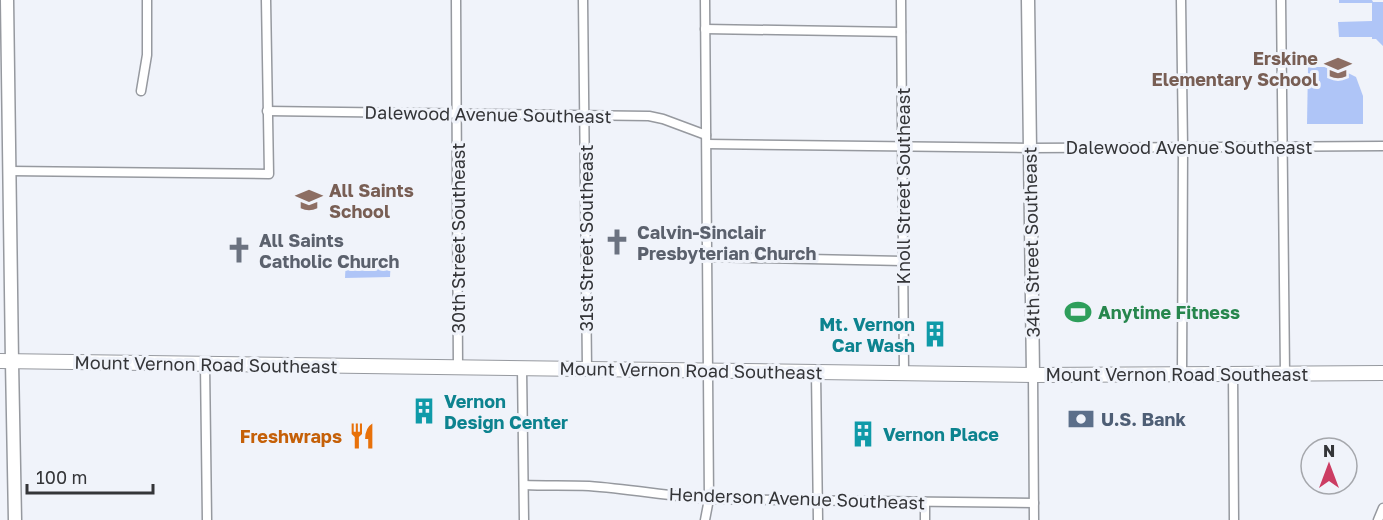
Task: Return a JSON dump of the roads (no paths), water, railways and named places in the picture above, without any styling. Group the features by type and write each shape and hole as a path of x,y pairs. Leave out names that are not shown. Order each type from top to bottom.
{"main road":[{"name":"Mount Vernon Road Southeast","path":"6,361 1033,375 1383,373"}],"street":[{"path":"7,0 4,17 10,171 6,361 15,520"},
{"path":"141,91 147,55 147,0"},
{"path":"10,171 269,174 266,0"},
{"name":"30th Street Southeast","path":"456,0 458,368"},
{"name":"31st Street Southeast","path":"583,0 586,369"},
{"path":"705,0 709,499 705,520"},
{"name":"Knoll Street Southeast","path":"901,0 904,373"},
{"name":"34th Street Southeast","path":"1028,0 1034,520"},
{"path":"1181,0 1182,375"},
{"path":"1281,0 1285,374"},
{"path":"705,29 901,32"},
{"name":"Dalewood Avenue Southeast","path":"267,111 649,116 663,119 706,139 903,146 1030,148 1383,146"},
{"path":"708,257 903,261"},
{"path":"205,364 207,520"},
{"path":"522,369 524,520"},
{"path":"816,372 818,520"},
{"path":"1233,374 1234,520"},
{"name":"Henderson Avenue Southeast","path":"524,485 587,486 709,499 1034,503"},
{"path":"925,502 925,520"},
{"path":"1378,520 1383,508"}],"place":[{"name":"Erskine Elementary School","path":"1338,68"},
{"name":"All Saints School","path":"309,200"},
{"name":"Calvin-Sinclair Presbyterian Church","path":"617,242"},
{"name":"All Saints Catholic Church","path":"239,250"},
{"name":"Anytime Fitness","path":"1078,312"},
{"name":"Mt. Vernon Car Wash","path":"935,334"},
{"name":"Vernon Design Center","path":"424,411"},
{"name":"U.S. Bank","path":"1081,419"},
{"name":"Vernon Place","path":"863,434"},
{"name":"Freshwraps","path":"362,436"}]}
